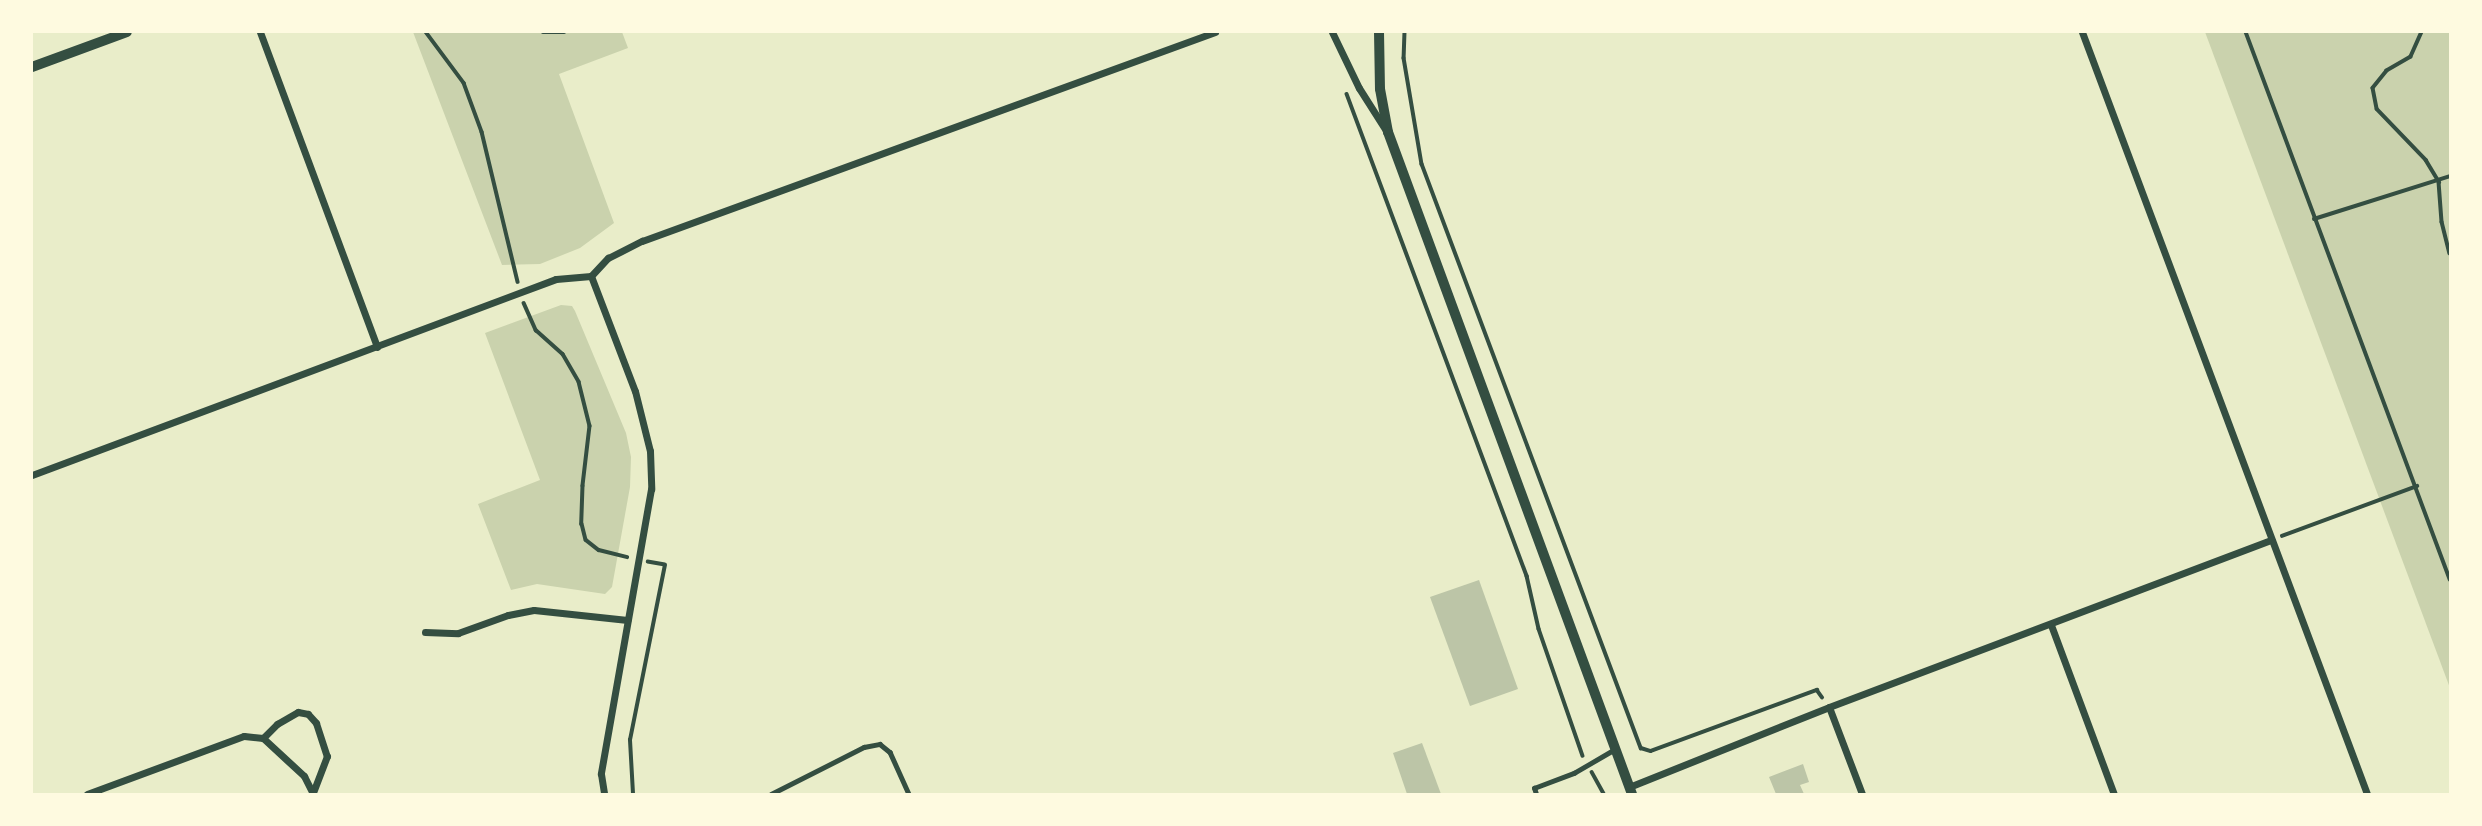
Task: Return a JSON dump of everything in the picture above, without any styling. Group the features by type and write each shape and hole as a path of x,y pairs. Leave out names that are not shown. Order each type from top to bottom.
{"street":[{"path":"32,67 127,32"},
{"path":"260,32 377,347"},
{"path":"32,475 556,279 591,276 608,258 642,241 1215,32"},
{"path":"1332,32 1359,88 1388,132"},
{"path":"1380,32 1380,89 1388,132 1630,791 1829,707 2272,540"},
{"path":"2082,32 2367,794"},
{"path":"591,276 635,391 650,451 650,499 601,774 604,794"},
{"path":"425,632 458,633 508,615 534,610 627,620"},
{"path":"2051,625 2115,794"},
{"path":"1829,707 1862,794"},
{"path":"263,738 277,724 298,712 307,714 316,723 327,756 313,793"},
{"path":"87,794 244,736 263,738 304,776 313,793"}],"lane":[{"path":"771,794 864,747 880,744 890,752 903,775 909,794"},
{"path":"1536,794 1534,788 1588,765 1615,749"}],"path":[{"path":"543,32 564,32"},
{"path":"1405,32 1404,58 1422,164 1641,748 1651,751 1816,690 1829,707"},
{"path":"2246,32 2451,579"},
{"path":"2422,32 2411,57 2387,71 2373,88 2377,110 2426,160 2439,182 2442,222 2451,253"},
{"path":"1343,82 1527,576 1539,629 1588,765 1605,794"},
{"path":"2314,219 2439,182 2451,176"},
{"path":"2272,540 2417,485"},
{"path":"633,794 630,740 665,565 651,562"}],"green space":[{"path":"413,32 622,32 628,48 559,74 614,223 580,248 540,264 502,265"},
{"path":"2205,32 2450,32 2450,688"},
{"path":"561,305 572,306 575,311 626,433 631,457 630,487 612,587 605,594 537,584 511,590 478,504 540,480 485,333"}],"building":[{"path":"1479,580 1518,689 1470,706 1430,597"},
{"path":"1422,743 1441,794 1407,794 1393,753"},
{"path":"1803,764 1809,782 1800,785 1804,794 1776,794 1769,777"}]}
